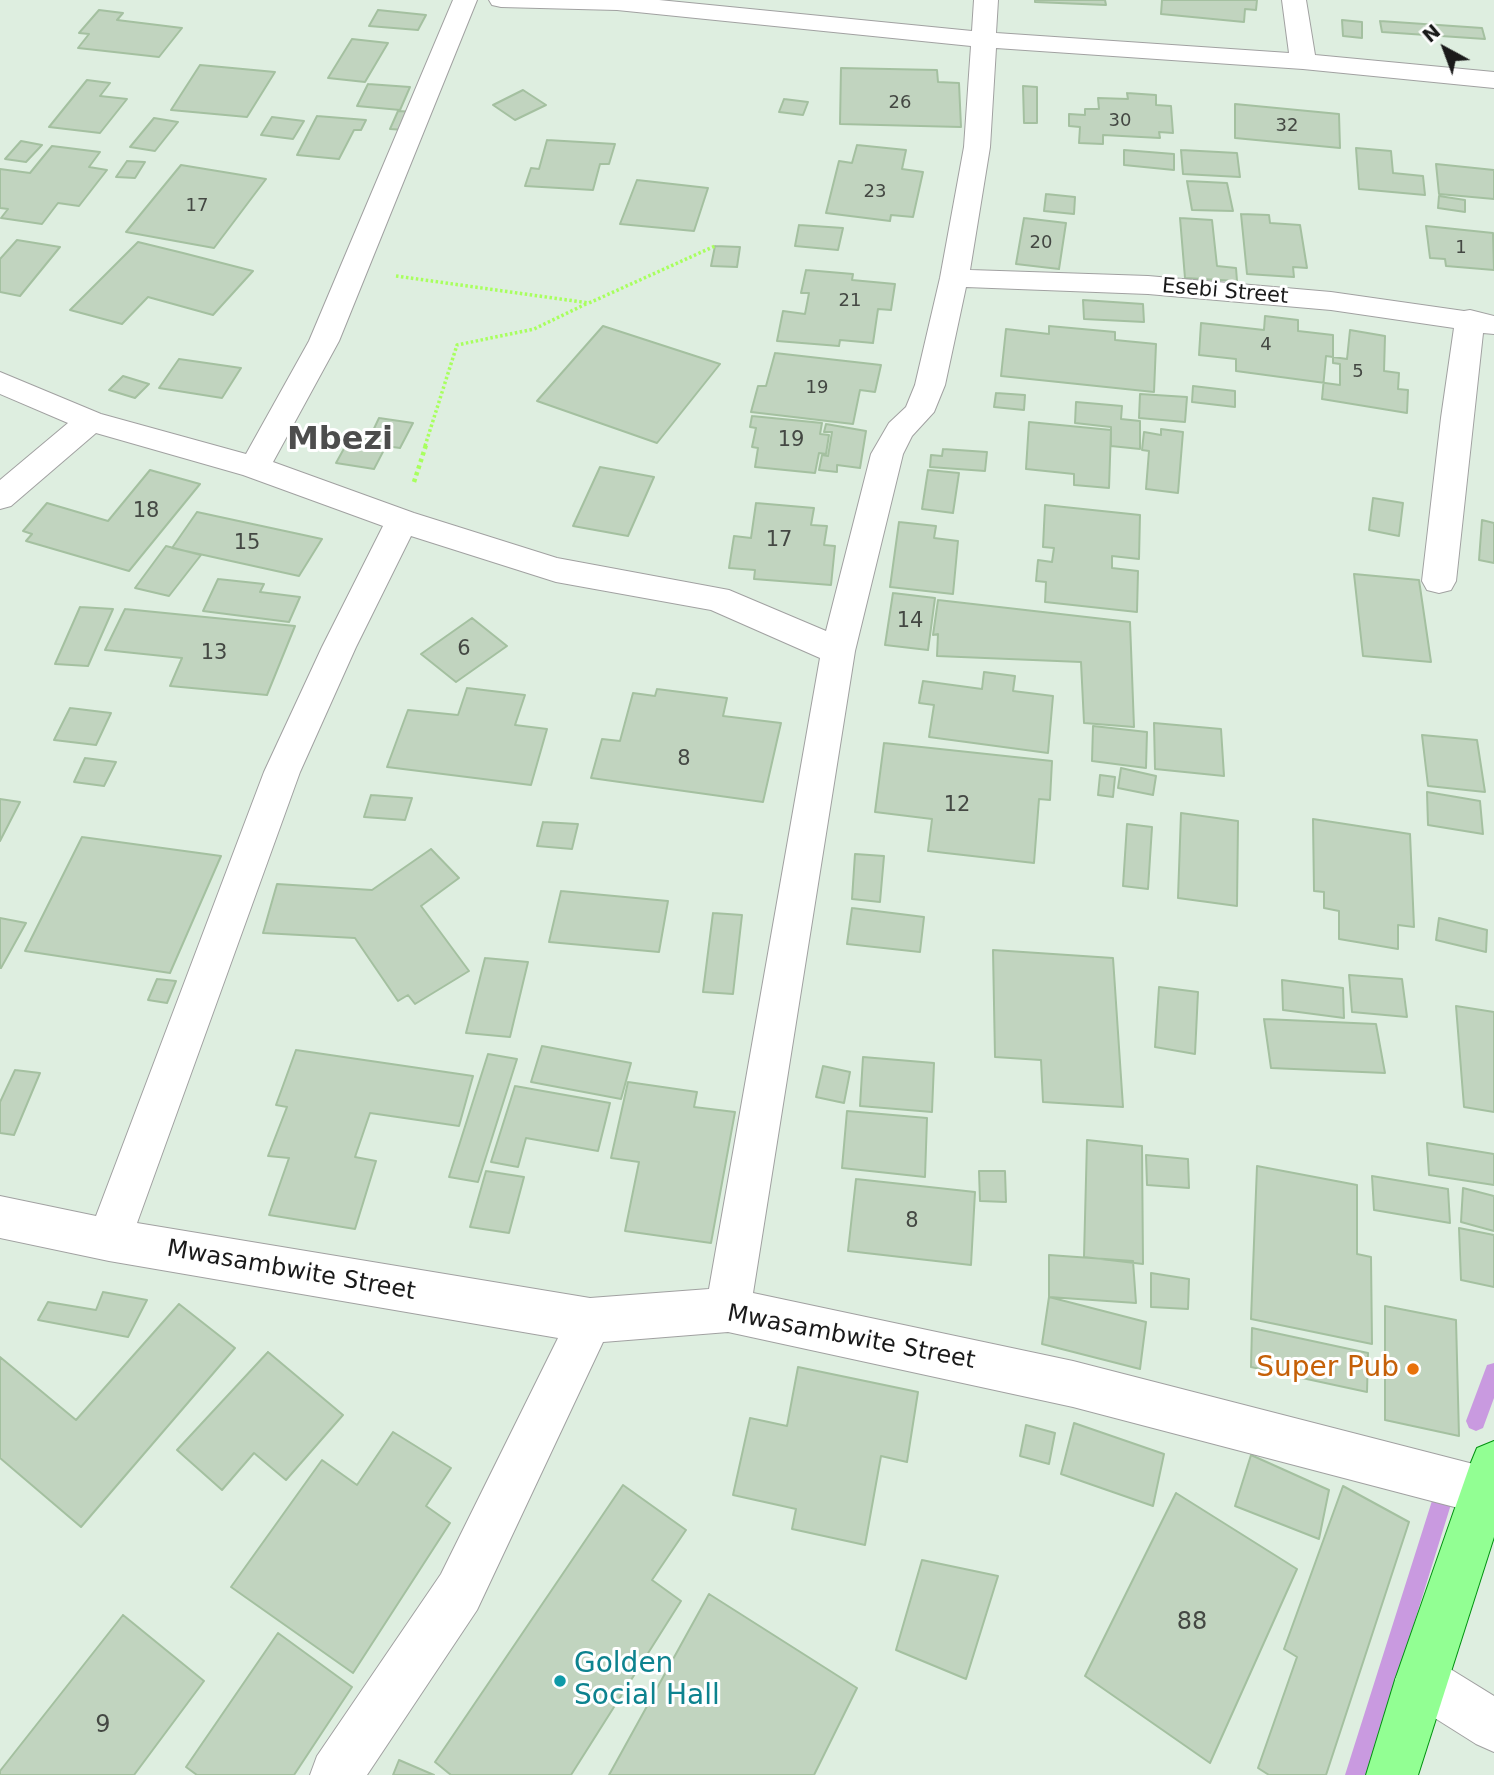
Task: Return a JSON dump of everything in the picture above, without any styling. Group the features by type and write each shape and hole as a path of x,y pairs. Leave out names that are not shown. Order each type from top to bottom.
{"main road":[{"path":"1392,1775 1420,1681 1490,1478"}],"street":[{"path":"254,467 324,341 465,0"},
{"path":"501,0 618,2 983,40 1303,61 1494,80"},
{"path":"728,1310 838,651 887,454 900,430 919,412 930,385 954,278 977,147 986,0"},
{"path":"1294,0 1303,61"},
{"name":"Esebi Street","path":"954,278 1148,285 1331,302 1482,322"},
{"path":"1439,581 1456,418 1482,322"},
{"path":"0,382 90,421 254,467 402,521 556,570 718,599 838,651"},
{"path":"0,498 90,421"},
{"path":"109,1240 282,772 339,647 402,521"},
{"name":"Mwasambwite Street","path":"0,1217 109,1240 590,1321 728,1310 1490,1478"},
{"path":"336,1775 459,1592 590,1321"},
{"path":"1420,1681 1494,1726"}],"path":[{"path":"402,521 457,345 534,329 715,246"},
{"path":"354,270 589,303"}],"building":[{"path":"1105,0 1106,5 1035,2"},
{"path":"1162,0 1257,0 1256,10 1245,9 1244,22 1161,14"},
{"path":"99,10 123,13 117,20 182,28 159,57 78,48 89,34 79,33"},
{"path":"378,10 426,15 418,30 369,26"},
{"path":"1342,20 1362,22 1362,38 1343,36"},
{"path":"1380,21 1482,28 1485,39 1382,32"},
{"path":"352,39 388,43 365,82 328,78"},
{"path":"200,65 275,72 247,117 171,110"},
{"path":"841,68 937,70 938,82 959,83 961,127 840,124"},
{"path":"87,80 110,83 100,96 127,99 100,133 49,127"},
{"path":"368,84 410,87 400,110 357,106"},
{"path":"1023,86 1037,87 1037,123 1024,123"},
{"path":"523,90 546,105 515,120 493,105"},
{"path":"1127,93 1156,95 1156,105 1171,106 1173,133 1159,132 1160,138 1103,135 1103,144 1079,143 1080,127 1069,126 1069,114 1085,115 1085,109 1099,109 1098,98 1128,99"},
{"path":"784,99 808,102 803,115 779,112"},
{"path":"1235,104 1339,114 1340,148 1235,138"},
{"path":"398,111 414,112 405,130 390,129"},
{"path":"317,116 366,120 361,130 354,130 339,159 297,155"},
{"path":"272,117 304,121 293,139 261,135"},
{"path":"154,118 178,122 155,151 130,147"},
{"path":"547,140 615,144 609,164 600,164 593,190 525,186 531,168 539,169"},
{"path":"21,141 42,145 26,162 5,159"},
{"path":"857,145 906,150 902,169 923,172 913,217 891,215 890,221 826,213 839,161 852,163"},
{"path":"52,146 100,152 89,167 107,170 79,206 58,203 42,224 1,218 8,209 0,208 0,169 30,173"},
{"path":"1356,148 1391,151 1393,173 1423,176 1425,195 1359,189"},
{"path":"1124,150 1174,154 1174,170 1124,165"},
{"path":"1181,150 1237,153 1240,177 1183,174"},
{"path":"127,161 145,162 135,178 116,177"},
{"path":"1436,164 1494,170 1494,199 1439,194"},
{"path":"181,165 266,179 214,248 126,232"},
{"path":"637,180 708,188 694,231 620,224"},
{"path":"1187,181 1227,183 1233,211 1192,210"},
{"path":"1046,194 1075,197 1074,214 1044,211"},
{"path":"1439,196 1465,200 1465,212 1438,208"},
{"path":"1241,214 1269,215 1270,223 1300,225 1307,268 1293,267 1294,277 1247,274"},
{"path":"1024,218 1066,223 1059,269 1016,264"},
{"path":"1180,218 1212,220 1217,266 1236,268 1237,281 1185,278"},
{"path":"799,225 843,228 838,250 795,246"},
{"path":"1426,226 1493,233 1494,270 1446,266 1445,259 1430,258"},
{"path":"17,240 60,247 20,296 0,292 0,259"},
{"path":"138,242 253,271 213,315 148,297 122,324 70,310"},
{"path":"715,246 740,247 737,267 711,266"},
{"path":"806,270 853,274 852,280 895,284 891,310 878,309 873,343 840,340 839,346 777,341 783,311 805,314 809,293 801,293"},
{"path":"1083,300 1143,304 1144,322 1084,319"},
{"path":"1265,316 1298,320 1298,331 1333,335 1333,363 1340,364 1340,385 1236,371 1236,359 1199,355 1201,323 1264,330"},
{"path":"603,326 720,364 657,443 537,401"},
{"path":"1049,326 1115,332 1115,340 1156,344 1154,392 1001,376 1006,329 1049,334"},
{"path":"1350,330 1385,336 1384,371 1399,373 1398,389 1408,390 1407,413 1322,399 1326,356 1347,359"},
{"path":"775,353 881,365 875,392 860,390 853,424 751,412 758,386 766,386"},
{"path":"179,359 241,368 222,398 159,388"},
{"path":"123,376 149,384 135,398 109,390"},
{"path":"1193,386 1235,391 1235,407 1192,402"},
{"path":"996,393 1025,395 1024,410 994,407"},
{"path":"1140,394 1187,397 1185,422 1139,418"},
{"path":"1076,402 1122,406 1121,419 1140,421 1140,449 1111,446 1111,427 1075,423"},
{"path":"752,416 822,423 820,434 829,435 826,454 819,453 815,473 755,467 758,448 752,447 756,428 750,427"},
{"path":"379,418 413,423 400,448 386,446 374,469 336,463 352,434 370,437"},
{"path":"1029,422 1111,430 1109,488 1074,485 1074,474 1026,469"},
{"path":"826,424 866,431 860,468 837,465 837,472 819,470 822,455 828,456 832,432 824,432"},
{"path":"1161,429 1183,432 1178,493 1146,489 1149,451 1142,450 1144,432 1161,435"},
{"path":"943,449 987,452 985,471 930,467 931,455 942,456"},
{"path":"600,467 654,477 628,536 573,526"},
{"path":"150,470 200,484 129,571 26,541 32,534 23,531 47,503 108,521"},
{"path":"928,470 959,473 953,513 922,509"},
{"path":"1373,498 1403,503 1399,536 1369,530"},
{"path":"756,503 814,508 811,525 827,526 824,545 835,546 831,585 754,579 755,570 729,568 734,536 751,538"},
{"path":"1045,505 1140,515 1139,559 1112,556 1112,568 1138,571 1137,612 1045,602 1046,582 1036,581 1038,560 1052,562 1054,548 1043,547"},
{"path":"197,512 322,539 299,576 172,548"},
{"path":"1482,520 1494,523 1494,563 1479,560"},
{"path":"899,522 936,526 934,538 958,541 953,594 890,587"},
{"path":"166,546 201,555 169,596 135,588"},
{"path":"1354,574 1419,580 1431,662 1363,656"},
{"path":"218,579 264,584 260,592 300,597 289,622 203,611"},
{"path":"893,593 935,598 928,650 885,645"},
{"path":"938,600 1130,622 1134,727 1084,723 1081,662 937,656 938,634 933,635"},
{"path":"80,607 113,609 88,666 55,664"},
{"path":"125,609 295,626 267,695 170,686 182,658 105,650"},
{"path":"472,618 507,646 456,682 421,654"},
{"path":"984,672 1015,676 1013,691 1053,696 1048,753 929,737 934,705 919,703 923,681 982,689"},
{"path":"467,688 525,695 515,725 547,729 531,785 387,767 408,710 458,715"},
{"path":"657,689 727,698 723,716 781,723 763,802 591,778 602,739 620,741 633,693 655,696"},
{"path":"70,708 111,713 96,745 54,740"},
{"path":"1154,723 1221,729 1224,776 1155,769"},
{"path":"1093,726 1147,732 1146,768 1092,761"},
{"path":"1422,735 1477,740 1485,792 1428,786"},
{"path":"884,743 1052,761 1050,800 1039,799 1034,863 928,851 932,819 875,812"},
{"path":"85,758 116,762 104,786 74,782"},
{"path":"1121,768 1156,776 1153,795 1118,788"},
{"path":"1100,775 1115,777 1113,797 1098,795"},
{"path":"1427,792 1480,801 1483,834 1428,825"},
{"path":"371,795 412,798 405,820 364,817"},
{"path":"0,799 20,802 0,841"},
{"path":"1181,813 1238,821 1237,906 1178,898"},
{"path":"1313,819 1410,834 1414,927 1398,925 1398,949 1339,939 1339,911 1324,908 1324,892 1314,891"},
{"path":"543,822 578,824 572,849 537,846"},
{"path":"1127,824 1152,827 1148,889 1123,886"},
{"path":"82,837 221,856 170,973 25,951"},
{"path":"431,849 459,878 421,906 469,971 415,1004 408,995 398,1001 355,938 263,933 277,884 372,890"},
{"path":"855,854 884,856 880,902 852,899"},
{"path":"561,891 668,901 659,952 549,942"},
{"path":"852,908 924,917 920,952 847,944"},
{"path":"713,913 742,915 733,994 703,992"},
{"path":"0,918 26,923 1,968 0,968"},
{"path":"1439,918 1487,930 1486,952 1436,940"},
{"path":"993,950 1113,958 1123,1107 1043,1102 1041,1060 995,1057"},
{"path":"485,958 528,962 510,1037 466,1033"},
{"path":"1349,975 1402,979 1407,1017 1352,1012"},
{"path":"157,979 176,981 167,1003 148,1000"},
{"path":"1282,980 1343,988 1344,1018 1283,1010"},
{"path":"1159,987 1198,992 1195,1054 1155,1047"},
{"path":"1456,1006 1494,1012 1494,1112 1464,1107"},
{"path":"1264,1019 1376,1024 1385,1073 1271,1068"},
{"path":"542,1046 631,1063 621,1099 531,1082"},
{"path":"296,1050 473,1076 459,1126 370,1113 355,1157 376,1161 355,1229 269,1215 289,1158 268,1156 287,1107 276,1105"},
{"path":"488,1054 517,1059 478,1182 449,1177"},
{"path":"863,1057 934,1063 932,1112 860,1106"},
{"path":"823,1066 850,1072 844,1103 816,1097"},
{"path":"15,1070 40,1073 14,1135 0,1133 0,1102"},
{"path":"628,1082 697,1092 694,1107 735,1112 711,1243 625,1231 639,1162 611,1158"},
{"path":"515,1086 610,1103 598,1151 526,1138 518,1167 491,1162"},
{"path":"847,1111 927,1118 925,1177 842,1168"},
{"path":"1087,1140 1142,1146 1143,1264 1084,1257"},
{"path":"1427,1143 1494,1154 1494,1185 1429,1175"},
{"path":"1146,1155 1188,1159 1189,1188 1147,1185"},
{"path":"1257,1166 1357,1185 1357,1254 1371,1257 1372,1344 1251,1319"},
{"path":"486,1171 524,1177 509,1233 470,1227"},
{"path":"979,1171 1005,1171 1006,1202 980,1201"},
{"path":"1372,1176 1448,1189 1450,1223 1374,1210"},
{"path":"856,1179 975,1192 971,1265 848,1251"},
{"path":"1463,1188 1494,1196 1494,1231 1461,1222"},
{"path":"1459,1228 1494,1235 1494,1287 1461,1280"},
{"path":"1049,1255 1133,1261 1136,1303 1049,1297"},
{"path":"1151,1273 1189,1279 1188,1309 1151,1307"},
{"path":"103,1292 147,1300 128,1337 38,1320 48,1302 96,1310"},
{"path":"1049,1297 1146,1322 1140,1369 1042,1344"},
{"path":"179,1304 235,1348 81,1527 0,1458 0,1357 76,1420"},
{"path":"1385,1306 1456,1320 1459,1436 1385,1420"},
{"path":"1252,1328 1368,1353 1367,1392 1251,1367"},
{"path":"268,1352 343,1415 286,1480 254,1453 222,1490 177,1450"},
{"path":"798,1367 918,1392 907,1462 881,1456 865,1545 792,1529 796,1509 733,1495 750,1418 787,1426"},
{"path":"1074,1423 1164,1454 1153,1506 1061,1474"},
{"path":"1026,1425 1055,1433 1049,1464 1020,1456"},
{"path":"393,1432 451,1468 426,1506 450,1523 353,1673 231,1587 322,1460 357,1485"},
{"path":"1251,1455 1329,1490 1319,1539 1235,1506"},
{"name":"Golden Social Hall","path":"623,1485 686,1530 652,1580 681,1601 571,1775 451,1775 435,1762"},
{"path":"1343,1486 1409,1522 1326,1775 1269,1775 1258,1768 1297,1657 1284,1649"},
{"path":"1176,1493 1297,1569 1210,1763 1085,1676"},
{"path":"922,1560 998,1576 966,1679 896,1650"},
{"name":"Golden Social Hall","path":"709,1594 857,1688 814,1775 609,1775"},
{"path":"123,1615 204,1681 134,1775 0,1775 0,1771"},
{"path":"278,1633 352,1687 294,1775 197,1775 186,1767"},
{"path":"399,1760 434,1775 393,1775"}],"waterway":[{"path":"1476,1421 1494,1372"},
{"path":"1356,1775 1447,1485"}],"place":[{"name":"Super Pub","path":"1413,1369"},
{"name":"Golden Social Hall","path":"560,1681"}],"district":[{"name":"Mbezi","path":"340,441"}]}
